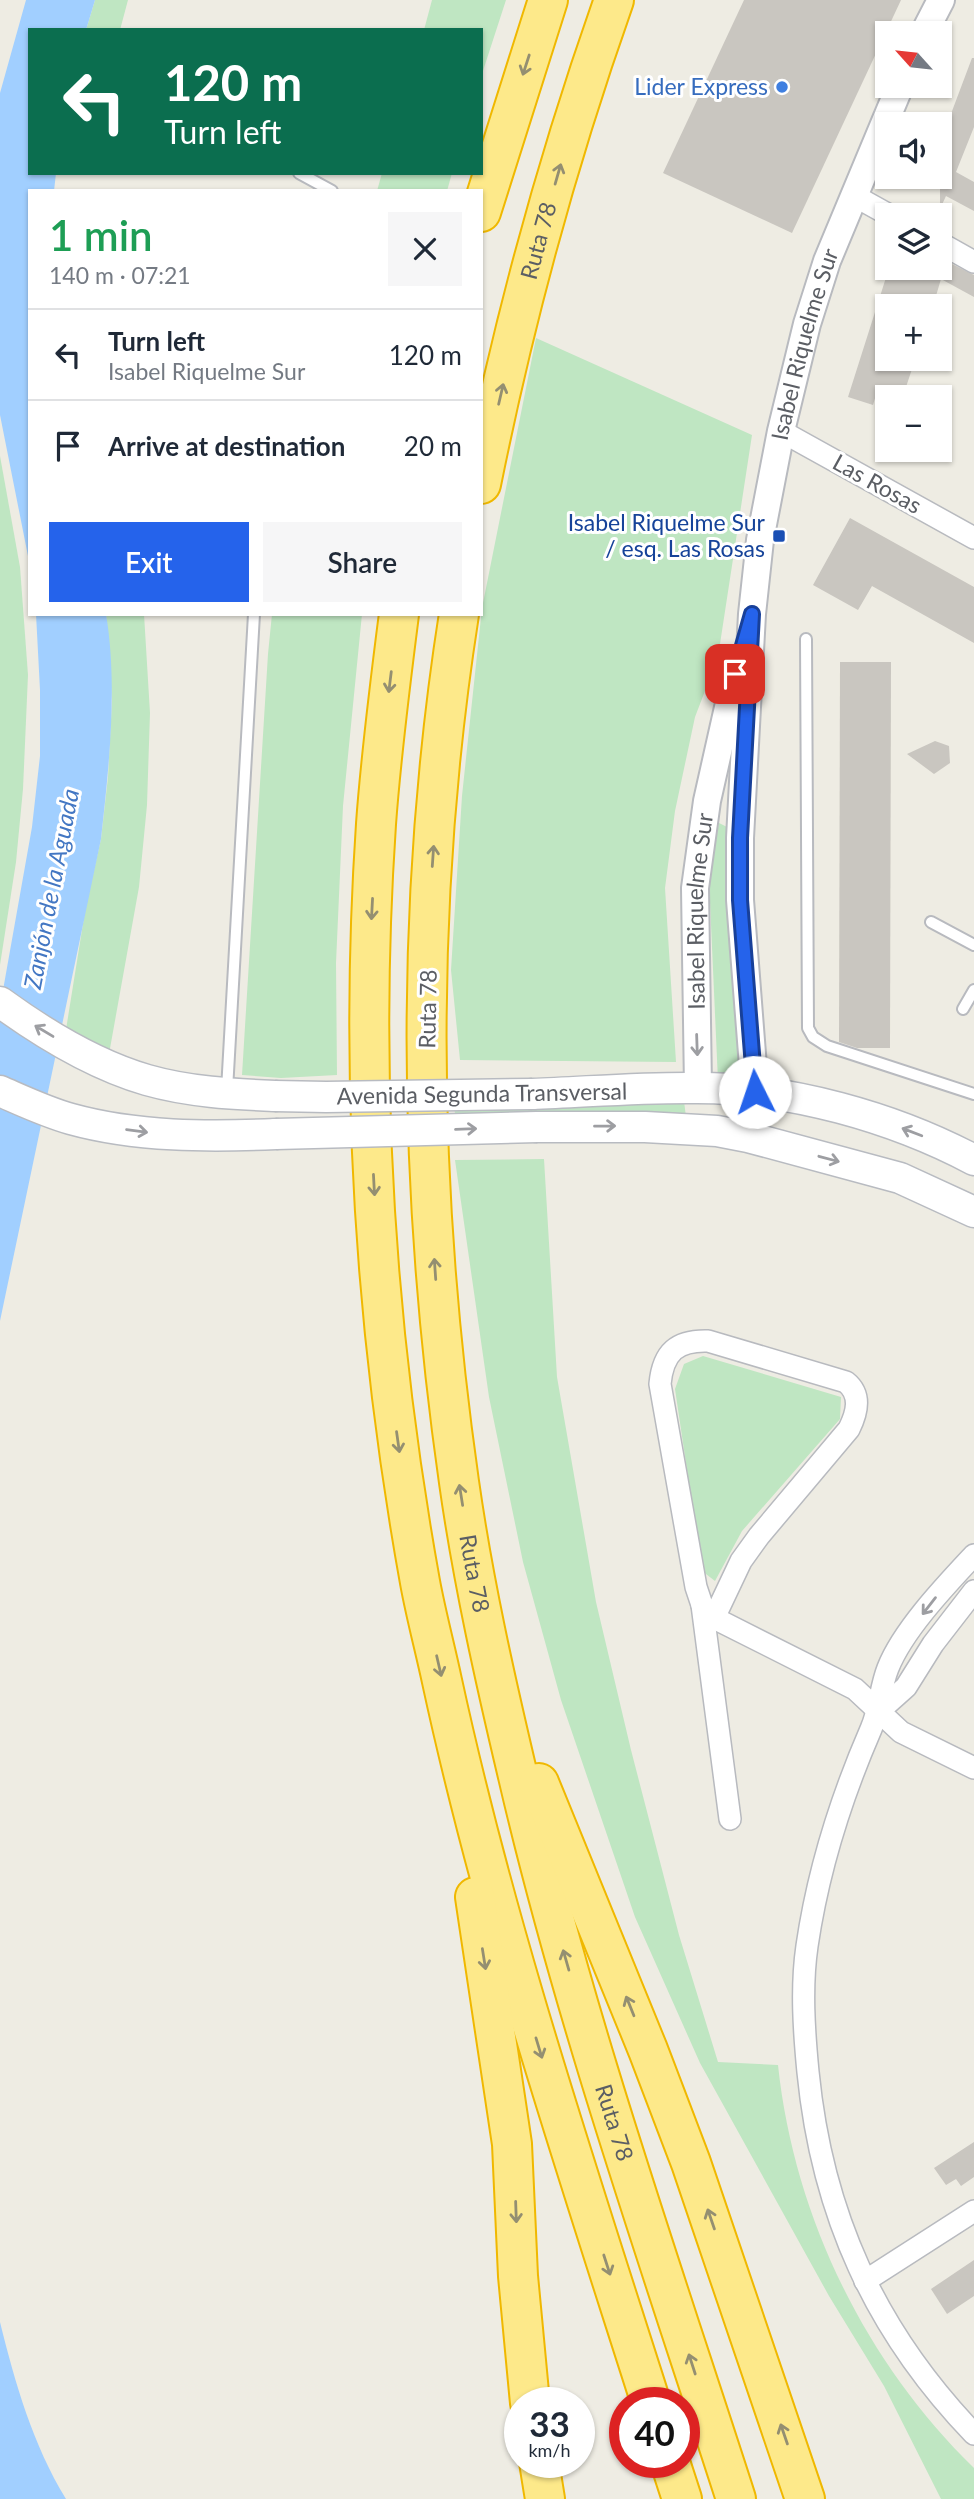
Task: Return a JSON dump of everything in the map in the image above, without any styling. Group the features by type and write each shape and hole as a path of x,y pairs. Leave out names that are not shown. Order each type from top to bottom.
{"highway":[{"path":"483,206 548,0"},
{"name":"Ruta 78","path":"483,475 533,262 564,153 614,0"},
{"path":"398,616 376,823 371,919 370,1041 376,1230 390,1375 410,1521 421,1586 462,1770 492,1886 536,2037 646,2387"},
{"name":"Ruta 78","path":"459,616 442,750 429,923 427,1080 430,1194 439,1310 460,1485 476,1583 538,1857 611,2113 736,2499"},
{"path":"497,1682 591,1907 672,2113 731,2277 805,2499"},
{"path":"462,1770 471,1871 512,2144 517,2276 528,2387"},
{"path":"542,2478 545,2499"},
{"path":"675,2478 682,2499"}],"main road":[{"name":"Avenida Segunda Transversal","path":"0,1002 51,1035 116,1069 147,1080 186,1088 227,1094 275,1096 532,1094 698,1088 755,1092 856,1113 935,1141 974,1160"},
{"path":"698,1088 748,1137"},
{"name":"Avenida Segunda Transversal","path":"0,1091 70,1119 151,1133 276,1134 537,1127 645,1127 717,1131 900,1178 974,1212"}],"street":[{"path":"931,21 941,0"},
{"name":"Isabel Riquelme Sur","path":"755,1092 740,900 740,838 752,614 760,540 781,431 807,324 827,261 895,98"},
{"path":"853,195 875,207"},
{"path":"952,250 974,262"},
{"name":"Las Rosas","path":"781,431 974,538"},
{"name":"Isabel Riquelme Sur","path":"698,1088 695,912 699,850 735,674 752,614"},
{"path":"708,1611 759,1536 849,1429 858,1404 854,1389 846,1382 708,1340 689,1340 670,1352 662,1368 660,1384 696,1587 708,1611 730,1819"},
{"path":"974,1555 913,1627 889,1664 881,1686 878,1712 842,1799 829,1845 807,1948 804,2000 808,2077 820,2159 847,2242 865,2281 906,2353 937,2394 974,2434"},
{"path":"878,1712 906,1687 933,1644 974,1591"},
{"path":"708,1611 855,1689 901,1732 974,1768"},
{"path":"865,2281 974,2211"}],"lane":[{"path":"303,175 328,189"},
{"path":"227,1094 254,616"},
{"path":"806,639 808,1028 813,1037 827,1046 974,1094"},
{"path":"931,922 974,945"},
{"path":"963,1009 974,990"}],"green space":[{"path":"95,0 128,0 121,28 87,28"},
{"path":"432,0 506,0 483,71 483,28 425,28"},
{"path":"381,175 451,175 448,189 378,189"},
{"path":"536,338 752,435 718,657 695,717 675,811 665,888 676,1062 460,1060 451,970 462,796 483,603"},
{"path":"0,456 20,567 28,675 23,789 16,862 0,965"},
{"path":"106,616 144,616 150,713 147,805 139,887 109,1054 64,1042 86,905 101,839 112,701"},
{"path":"272,616 362,616 343,806 336,963 337,1075 281,1078 242,1075"},
{"path":"719,823 737,832 744,1080 718,1081 709,880"},
{"path":"684,1101 686,1117 456,1118 454,1108"},
{"path":"544,1159 557,1377 596,1602 679,1935 718,2062 778,2065 800,2177 818,2231 841,2283 868,2334 900,2382 935,2426 974,2468 974,2499 941,2499 884,2386 829,2296 700,2063 635,1917 561,1700 523,1562 489,1397 455,1160"},
{"path":"703,1356 841,1397 840,1419 742,1531 715,1581 702,1571 675,1389 684,1364"}],"water":[{"path":"26,0 95,0 87,28 28,28 28,175 56,175 54,189 28,189 28,556 0,415 0,93"},
{"name":"Zanjón de la Aguada","path":"36,616 106,616 112,698 101,839 0,1321 0,1007 32,827 40,756"},
{"path":"0,2322 26,2413 44,2457 66,2499 0,2499"}],"building":[{"name":"Lider Express","path":"744,0 901,0 891,21 875,21 875,56 792,233 663,173"},
{"path":"974,58 974,127 956,172 974,182 974,211 946,196 943,203 940,203 940,189 952,189 952,112"},
{"path":"952,264 974,275 974,297 943,280 952,280"},
{"path":"885,280 941,280 937,294 881,294"},
{"path":"875,312 875,371 911,371 907,385 875,385 873,405 848,397"},
{"path":"850,518 974,587 974,643 872,586 858,610 813,585"},
{"path":"840,662 891,662 890,1048 857,1048 839,1042"},
{"path":"935,741 949,746 950,763 934,774 907,754"},
{"path":"974,2142 974,2177 961,2186 956,2179 946,2185 934,2168"},
{"path":"974,2260 974,2296 947,2314 931,2289"}],"place":[{"name":"Lider Express","path":"782,87"},
{"name":"Isabel Riquelme Sur / esq. Las Rosas","path":"779,536"}],"route":[{"path":"735,674 752,614 740,838 740,900 755,1092"}]}
